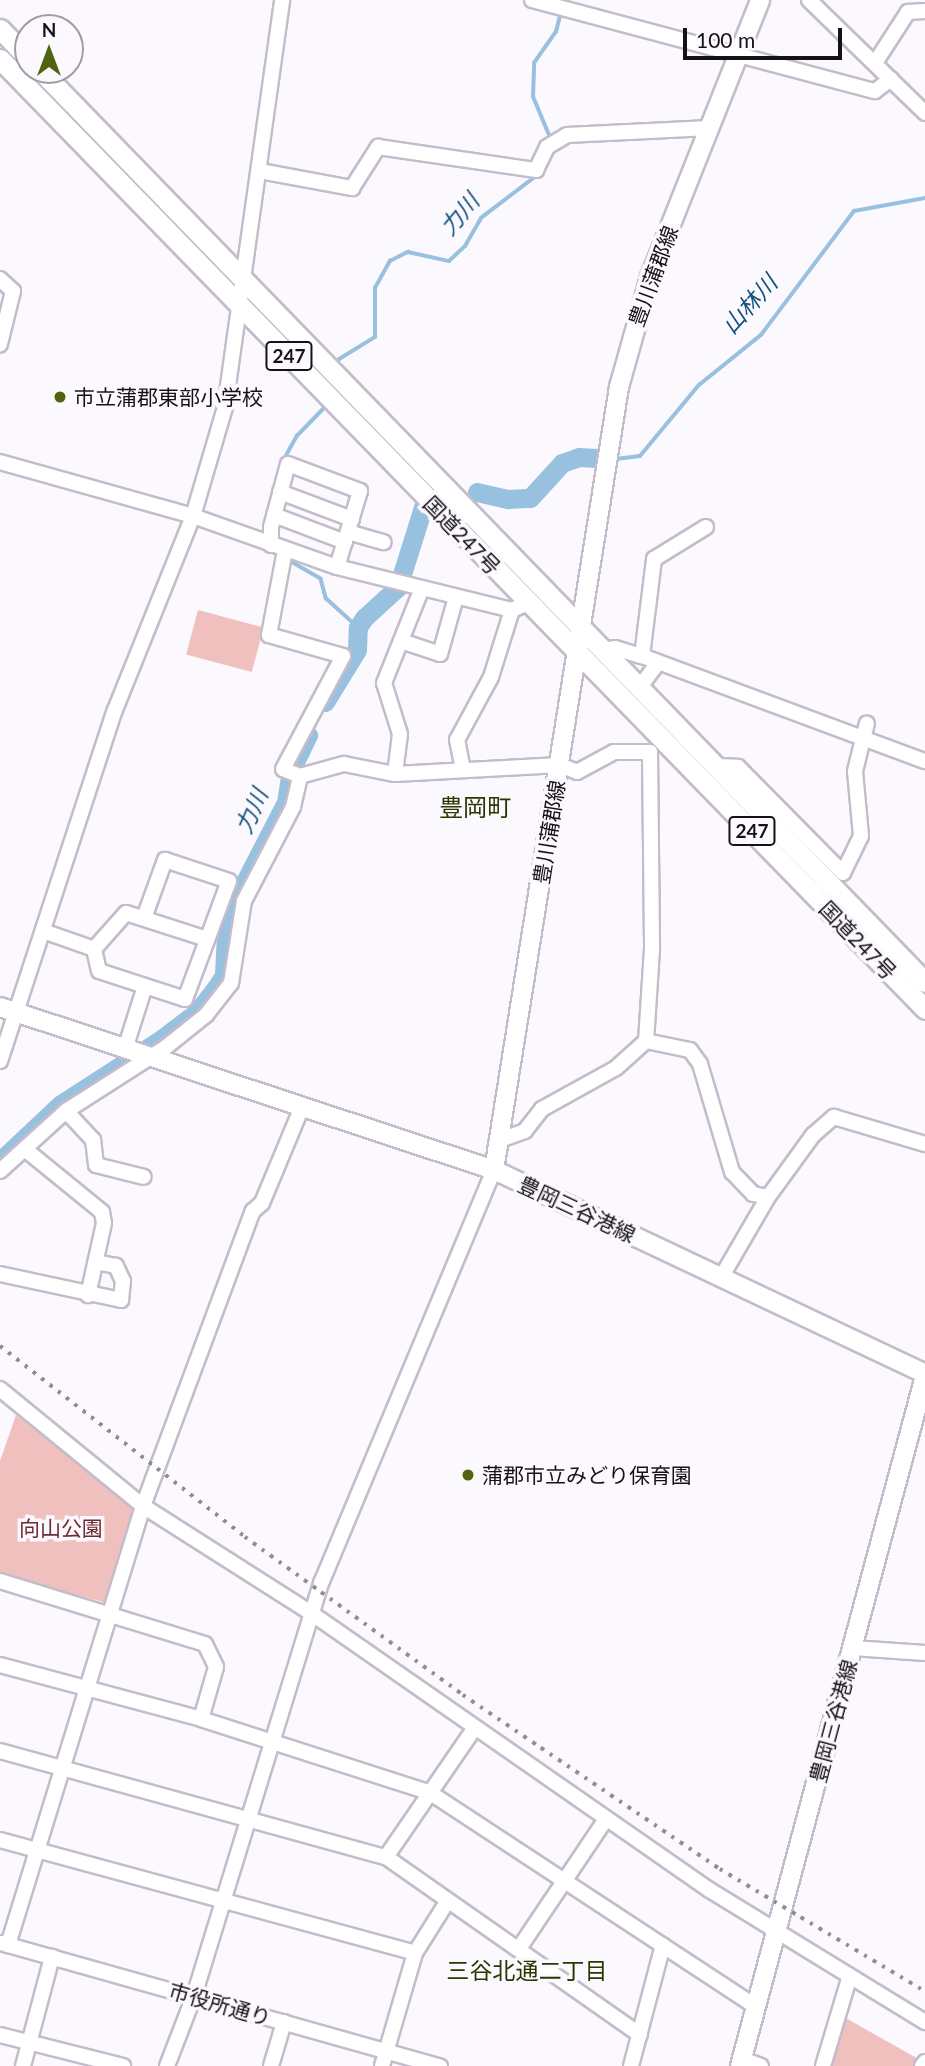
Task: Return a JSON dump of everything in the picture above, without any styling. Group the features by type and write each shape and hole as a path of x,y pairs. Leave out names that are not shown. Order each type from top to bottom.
{"highway":[{"path":"0,29 14,44"},
{"name":"国道247号","path":"0,59 238,303 520,607 579,653 925,1009"},
{"name":"国道247号","path":"54,84 925,982"}],"main road":[{"name":"豊川蒲郡線","path":"494,1170 579,653 619,387 635,319 760,0"},
{"path":"8,1010 494,1170"},
{"name":"豊岡三谷港線","path":"494,1170 722,1276 925,1375 741,2063"}],"street":[{"path":"0,1061 8,1010 43,931 115,710 193,516 225,407 282,0"},
{"path":"532,0 875,91 891,79"},
{"path":"809,0 925,113"},
{"path":"875,63 908,12 925,11"},
{"path":"260,171 352,188 377,147 536,170 552,144 567,135 710,128"},
{"path":"0,279 13,291 0,344"},
{"path":"0,462 193,516 275,549 337,567 456,597 520,607 491,677 457,740 463,770"},
{"path":"337,567 360,491 288,464 274,515 275,549 269,635 343,656 320,693 283,769 294,774 344,764 395,774 560,765 576,772 614,752 650,752 652,949 646,1041 616,1068 542,1109 525,1131 500,1140"},
{"path":"280,492 348,531"},
{"path":"274,515 348,531 384,542"},
{"path":"642,656 654,559 706,527"},
{"path":"395,774 400,734 384,683 422,589"},
{"path":"401,641 440,654 456,597"},
{"path":"603,650 615,648 642,656 864,738 920,755"},
{"path":"639,688 658,663"},
{"path":"713,765 738,766 843,873 861,836 855,771 867,723"},
{"path":"0,1171 66,1111 139,1053 206,1015 231,983 244,901 293,807 294,774"},
{"path":"94,949 99,971 185,999 229,881 165,860 144,918"},
{"path":"94,949 120,916 126,913 207,939"},
{"path":"43,931 94,949"},
{"path":"139,1053 145,986"},
{"path":"646,1041 690,1050 699,1064 732,1172 753,1194 768,1197"},
{"path":"4,1943 144,1506 253,1211 262,1203 302,1107"},
{"path":"66,1111 93,1140 96,1165 144,1177"},
{"path":"722,1276 768,1197 813,1135 834,1117 925,1144"},
{"path":"26,1150 102,1212 104,1223 88,1294"},
{"path":"167,2066 194,1996 311,1614 494,1170"},
{"path":"0,1274 121,1300 123,1281 116,1266 96,1262"},
{"path":"0,1389 144,1506 311,1614 474,1729 775,1932 849,1979 925,2022"},
{"path":"0,1581 197,1639 211,1651 216,1667 201,1719"},
{"path":"853,1648 925,1653"},
{"path":"0,1665 201,1719 429,1792 756,2007"},
{"path":"386,1857 474,1729"},
{"path":"0,1751 386,1857 447,1902 520,1947 640,2035"},
{"path":"520,1947 606,1819"},
{"path":"0,1840 415,1953"},
{"path":"382,2066 415,1953 447,1902"},
{"name":"市役所通り","path":"4,1943 440,2066"},
{"path":"631,2066 663,1945"},
{"path":"23,2066 52,1957"},
{"path":"823,2066 849,1979"},
{"path":"271,2066 284,2022"},
{"path":"0,2035 124,2066"},
{"path":"741,2063 761,2066"}],"green space":[{"path":"198,610 264,628 252,672 186,654"},
{"name":"向山公園","path":"16,1415 135,1508 107,1603 0,1575 0,1461"},
{"path":"844,2017 920,2060 916,2066 830,2066"}],"waterway":[{"name":"力川","path":"551,140 533,97 534,63 556,32 561,12"},
{"name":"力川","path":"336,361 375,337 375,288 390,261 408,252 449,261 465,246 481,218 544,170 552,151"},
{"name":"山林川","path":"616,459 640,456 699,385 761,335 854,211 925,198"},
{"name":"力川","path":"283,461 297,436 324,408"},
{"name":"山林川","path":"477,492 508,499 530,498 562,463 579,457 601,458"},
{"name":"山林川","path":"325,702 357,650 358,627 364,618 398,587 423,507"},
{"name":"力川","path":"263,546 280,556"},
{"name":"力川","path":"287,559 321,579 326,598 358,627"},
{"name":"力川","path":"0,1161 61,1104 160,1040 197,1012 216,988 224,975 226,934 235,901 286,802 291,770 308,735"}],"railway":[{"path":"0,1346 245,1537 463,1695 720,1869 925,1991"}],"place":[{"name":"市立蒲郡東部小学校","path":"60,397"},
{"name":"蒲郡市立みどり保育園","path":"468,1475"}],"district":[{"name":"豊岡町","path":"475,807"},
{"name":"三谷北通二丁目","path":"527,1970"}]}
